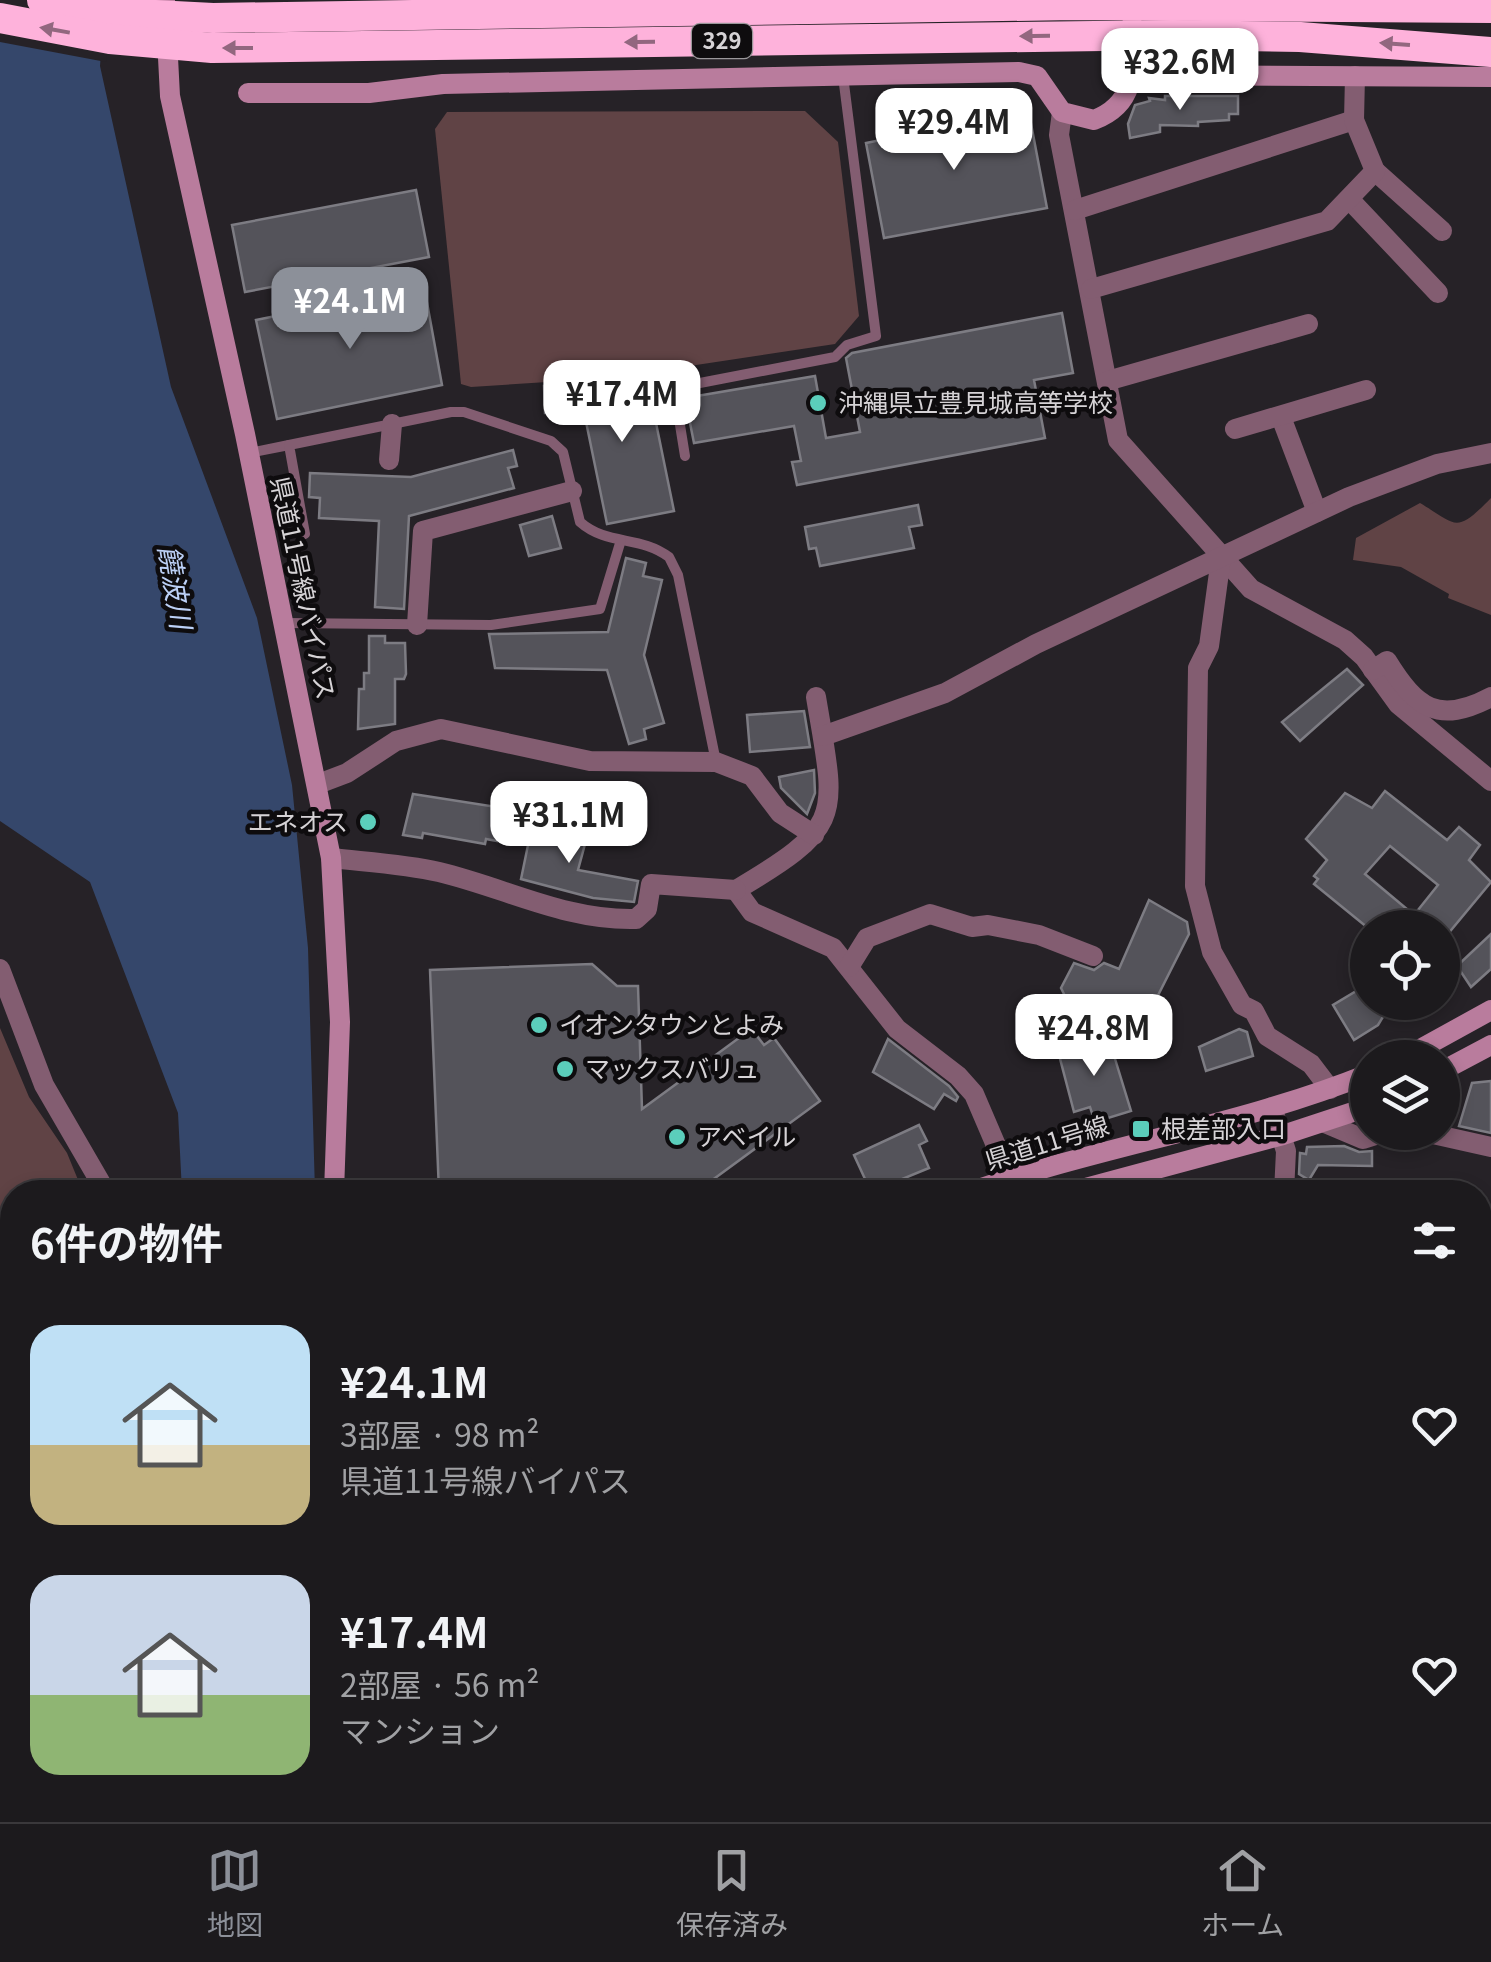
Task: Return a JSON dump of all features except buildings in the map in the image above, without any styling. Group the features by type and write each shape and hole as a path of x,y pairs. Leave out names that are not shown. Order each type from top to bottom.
{"highway":[{"name":"329","path":"42,0 111,26"},
{"name":"329","path":"0,18 111,26 165,21 1132,20 1491,8"},
{"name":"329","path":"1132,20 1491,52"}],"main road":[{"path":"248,93 1019,72 1037,76 1062,112 1094,120 1120,106 1134,76 1132,20"},
{"name":"県道11号線バイパス","path":"165,21 167,82 192,212 250,454 331,858 340,1022 334,1180"},
{"path":"1134,76 1491,77"},
{"path":"1437,1040 1491,1010"},
{"path":"1460,1062 1491,1046"},
{"name":"県道11号線","path":"1031,1180 1350,1081"},
{"path":"1116,1180 1283,1136 1350,1113"}],"street":[{"path":"1355,76 1354,120 1375,171 1442,231"},
{"path":"1062,112 1059,135 1118,440 1251,590 1345,640 1398,704 1491,782"},
{"path":"1075,210 1354,120"},
{"path":"1092,290 1327,221 1375,171"},
{"path":"1349,198 1438,294"},
{"path":"1107,381 1308,324"},
{"path":"1235,430 1366,390"},
{"path":"1281,417 1317,512"},
{"path":"389,460 392,424"},
{"path":"823,736 946,693 1036,644 1317,512 1437,464 1491,454"},
{"path":"416,624 423,531 572,491"},
{"path":"1221,558 1209,646 1198,668 1196,886 1212,952 1242,1005 1254,1011 1267,1036 1311,1064 1330,1089"},
{"path":"1373,670 1387,661 1418,702 1436,711 1471,708 1491,697"},
{"path":"331,858 439,872 520,900 605,920 636,919 647,909 651,884 736,890 793,856 825,823 831,785 816,698"},
{"path":"318,784 426,730 442,729 590,761 716,762 752,776 780,813 814,835"},
{"path":"736,890 752,912 833,948 897,1028 958,1076 974,1094 1012,1180"},
{"path":"848,967 867,938 930,914 972,927 988,925 1040,935 1093,956"},
{"path":"0,969 44,1085 99,1180"},
{"path":"1272,1107 1283,1136 1284,1180"},
{"path":"1325,1123 1350,1133"},
{"path":"1460,1141 1491,1148"}],"lane":[{"path":"685,456 674,388 835,357 846,345 876,336 842,76"},
{"path":"250,454 464,412 538,436 562,452 580,522 594,534 656,547 669,557 678,575 716,762"},
{"path":"289,445 305,534"},
{"path":"285,623 491,626 600,609 621,540"}],"shaded area":[{"path":"805,111 838,142 859,316 835,344 610,378 471,387 461,384 435,129 447,112"},
{"path":"1491,498 1491,615 1448,598 1449,594 1401,567 1353,560 1356,538 1420,503 1456,523 1470,517"},
{"path":"0,1028 29,1097 67,1153 78,1180 0,1180"}],"water":[{"name":"饒波川","path":"0,0 105,0 100,66 171,387 257,618 292,785 308,948 315,1180 181,1180 178,1113 90,882 0,821"}],"pier":[{"path":"0,0 110,0 106,62 0,42"}],"place":[{"name":"沖縄県立豊見城高等学校","path":"818,403"},
{"name":"エネオス","path":"368,822"},
{"name":"イオンタウンとよみ","path":"539,1025"},
{"name":"マックスバリュ","path":"565,1069"},
{"name":"根差部入口","path":"1141,1129"},
{"name":"アベイル","path":"677,1137"}]}
